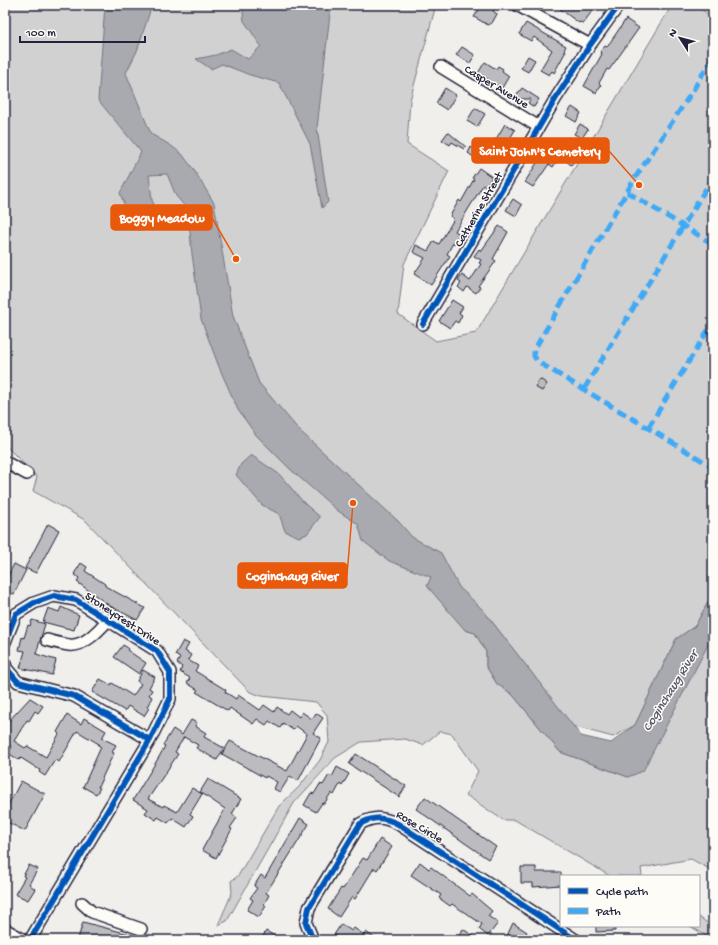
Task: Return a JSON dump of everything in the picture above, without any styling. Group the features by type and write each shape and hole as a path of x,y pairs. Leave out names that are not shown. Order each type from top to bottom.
{"main road":[{"path":"5,931 21,940"}],"street":[{"path":"517,5 590,45"},
{"name":"Catherine Street","path":"424,324 539,127 590,45 619,5"},
{"name":"Casper Avenue","path":"441,67 539,127"},
{"path":"5,462 27,474"},
{"name":"Stoneycrest Drive","path":"5,642 16,614 34,603 54,596 76,600 157,651 170,672 170,699 150,740 30,940"},
{"path":"47,640 70,646 79,643 95,633 108,620"},
{"path":"5,663 6,668 18,682 74,696 150,740"},
{"name":"Rose Circle","path":"313,940 306,923 306,915 313,900 360,824 370,818 381,818 398,824 576,940"},
{"path":"82,903 92,912 141,929"}],"shaded area":[{"path":"5,5 436,5 410,100 407,144 449,171 404,264 398,314 436,341 476,333 672,5 696,5 713,18 713,593 695,626 676,639 635,725 613,737 572,726 483,610 465,630 475,633 486,652 486,666 497,684 512,694 560,752 628,777 713,633 713,871 691,859 641,868 642,875 608,875 515,820 503,820 466,795 478,771 452,734 440,731 423,745 405,739 361,742 335,758 294,803 227,921 218,925 232,893 231,881 238,876 279,806 299,787 320,760 329,742 327,715 316,702 262,696 250,692 85,520 33,491 37,477 5,445"},
{"path":"700,918 713,927 713,940 692,927 700,927"}],"water":[{"path":"105,5 152,5 137,51 126,73 151,134 182,154 194,170 214,203 233,316 259,383 299,430 398,521 412,537 441,553 459,587 483,610 581,736 611,743 635,725 676,639 695,626 713,593 713,635 643,771 628,777 560,752 512,694 497,684 486,666 486,652 475,633 465,630 427,586 431,577 389,561 363,541 358,524 338,511 291,470 256,435 238,410 219,367 201,319 192,254 188,210 176,196 167,174 149,175 152,200 157,212 146,229 133,229 120,193 141,152 98,100"},
{"path":"242,5 331,5 317,128 328,202 322,208 310,144 279,83 250,75 222,64 211,69 196,59 216,55 231,49 248,59 261,46 244,21"},
{"path":"251,455 279,474 305,504 320,517 307,534 299,537 285,531 279,514 262,505 236,475 241,464"}],"building":[{"path":"482,5 492,5 494,9 493,11 497,14 492,23 488,25 474,17"},
{"path":"563,5 597,5 583,23 579,23 560,9"},
{"path":"626,19 639,28 609,70 607,69 599,83 601,85 596,93 584,86 602,54 600,52 605,46 607,47"},
{"path":"526,23 566,46 564,50 566,51 554,73 552,71 549,75 540,70 552,50 534,37 531,41 519,34"},
{"path":"462,47 475,55 470,63 456,55"},
{"path":"528,56 535,60 528,72 521,68"},
{"path":"485,62 496,69 498,66 509,76 502,88 493,83 492,85 487,82 489,80 478,73"},
{"path":"445,88 456,95 447,110 436,103"},
{"path":"522,88 539,99 534,107 528,103 531,99 521,99 516,96"},
{"path":"572,107 581,113 576,122 566,116"},
{"path":"475,108 485,114 477,127 467,121"},
{"path":"505,124 515,130 496,162 486,156"},
{"path":"580,124 588,129 582,138 574,134"},
{"path":"448,132 466,147 464,149 452,142 450,145 442,140"},
{"path":"471,147 478,152 475,158 468,153"},
{"path":"545,150 558,159 553,167 549,164 533,187 525,182"},
{"path":"570,153 576,159 571,165 565,160"},
{"path":"479,168 492,177 486,187 483,185 455,231 461,235 455,244 453,243 447,254 450,256 431,285 414,274 425,258 413,252 416,245 428,251 434,241 439,244 454,219 450,216 459,200 461,202 474,179 472,178"},
{"path":"513,199 522,205 516,216 506,210"},
{"path":"499,226 508,232 493,259 496,261 478,286 480,287 476,293 467,287 464,292 458,287 461,283 458,281 462,275 470,281 481,264 479,263 481,260 474,256 479,249 481,251"},
{"path":"452,300 463,307 459,313 462,315 458,323 455,321 450,328 439,321"},
{"path":"540,379 547,384 542,391 535,387"},
{"path":"48,524 59,530 36,573 25,568"},
{"path":"81,563 87,567 85,571 105,584 105,586 145,608 137,620 110,606 77,582 79,578 74,574"},
{"path":"14,564 26,570 14,594 12,593 5,606 5,582"},
{"path":"61,607 79,615 74,630 43,622 48,608 59,612"},
{"path":"32,620 45,624 36,654 56,660 52,675 20,668 25,651 19,650 22,637 24,638 28,625 30,626"},
{"path":"183,641 189,644 185,651 191,655 188,660 198,666 195,671 226,690 225,692 236,699 238,695 260,710 264,705 274,712 277,707 287,714 290,710 299,717 302,712 312,719 316,713 323,718 313,733 321,738 298,781 290,776 280,792 274,789 277,782 266,776 265,778 222,754 230,741 287,771 307,734 296,726 293,730 283,723 280,728 269,721 266,725 257,719 253,724 230,708 228,711 196,692 198,690 187,683 190,678 180,672 182,667 177,663 180,658 175,655"},
{"path":"123,645 128,648 127,650 146,663 139,674 114,657"},
{"path":"143,670 155,677 149,688 152,690 149,695 152,697 147,707 149,708 144,716 128,706 125,711 92,692 100,679 111,685 112,683 133,696 141,684 137,681"},
{"path":"30,698 43,706 38,713 35,711 29,721 27,720 14,741 25,748 27,746 46,757 59,734 57,732 67,715 81,724 84,718 106,731 102,738 116,745 112,752 114,753 98,787 100,788 96,794 83,787 101,747 98,745 99,744 77,731 59,762 55,760 45,776 39,772 40,770 21,758 19,760 8,753 12,747 5,743 5,725"},
{"path":"191,720 197,723 195,726 206,733 204,737 224,748 217,760 196,748 198,745 184,737 175,752 178,754 148,799 177,812 192,788 202,794 190,814 193,816 186,827 172,818 168,823 158,817 156,820 145,813 148,809 133,800 159,757 165,746 163,745 173,729 182,735"},
{"path":"356,754 406,786 399,797 349,764"},
{"path":"337,767 349,774 342,786 340,784 334,795 331,793 324,804 322,803 316,812 304,805 311,793 314,794 320,784 323,785 329,775 332,777"},
{"path":"208,779 241,799 232,814 237,818 230,828 232,829 216,858 202,850 225,809 200,792"},
{"path":"21,781 45,794 25,831 5,821 5,811"},
{"path":"425,797 496,847 488,859 416,809"},
{"path":"300,818 309,824 266,893 269,895 264,904 266,906 259,917 247,910 253,900 250,898 257,888 254,886 261,875 265,878"},
{"path":"380,839 392,847 377,870 374,868 355,899 352,897 339,917 328,909 363,858 367,860"},
{"path":"420,862 429,869 431,867 470,896 472,894 492,911 488,916 498,923 488,936 479,929 482,924 452,904 450,906 439,898 441,895 411,875"},
{"path":"29,865 38,869 29,884 35,889 28,900 15,894 25,877 23,876"},
{"path":"521,867 536,867 536,872 561,872 560,885 533,887 533,883 521,883"},
{"path":"83,922 144,938 144,940 78,939"},
{"path":"513,923 527,932 522,940 505,940"},
{"path":"341,924 352,931 354,928 364,935 366,932 377,940 342,940 334,935"},
{"path":"596,927 615,927 615,931 596,932"},
{"path":"463,929 479,940 456,940"},
{"path":"266,931 282,940 261,940"}],"marked path":[{"path":"713,56 692,92 635,178 534,350 534,356 538,362 713,467"},
{"path":"584,389 713,177"},
{"path":"627,192 713,244"},
{"path":"648,428 713,322"}],"cycle path":[{"path":"423,324 556,98 590,45 619,5"},
{"path":"5,642 16,614 34,603 54,596 76,600 157,651 170,672 170,699 150,740 74,696 18,682 6,668 5,663"},
{"path":"30,940 150,740"},
{"path":"313,940 306,923 309,908 360,824 365,821 379,818 398,824 576,940"}],"place":[{"name":"Saint John's Cemetery","path":"639,185"},
{"name":"Boggy Meadow","path":"236,259"},
{"name":"Coginchaug River","path":"353,503"}]}
